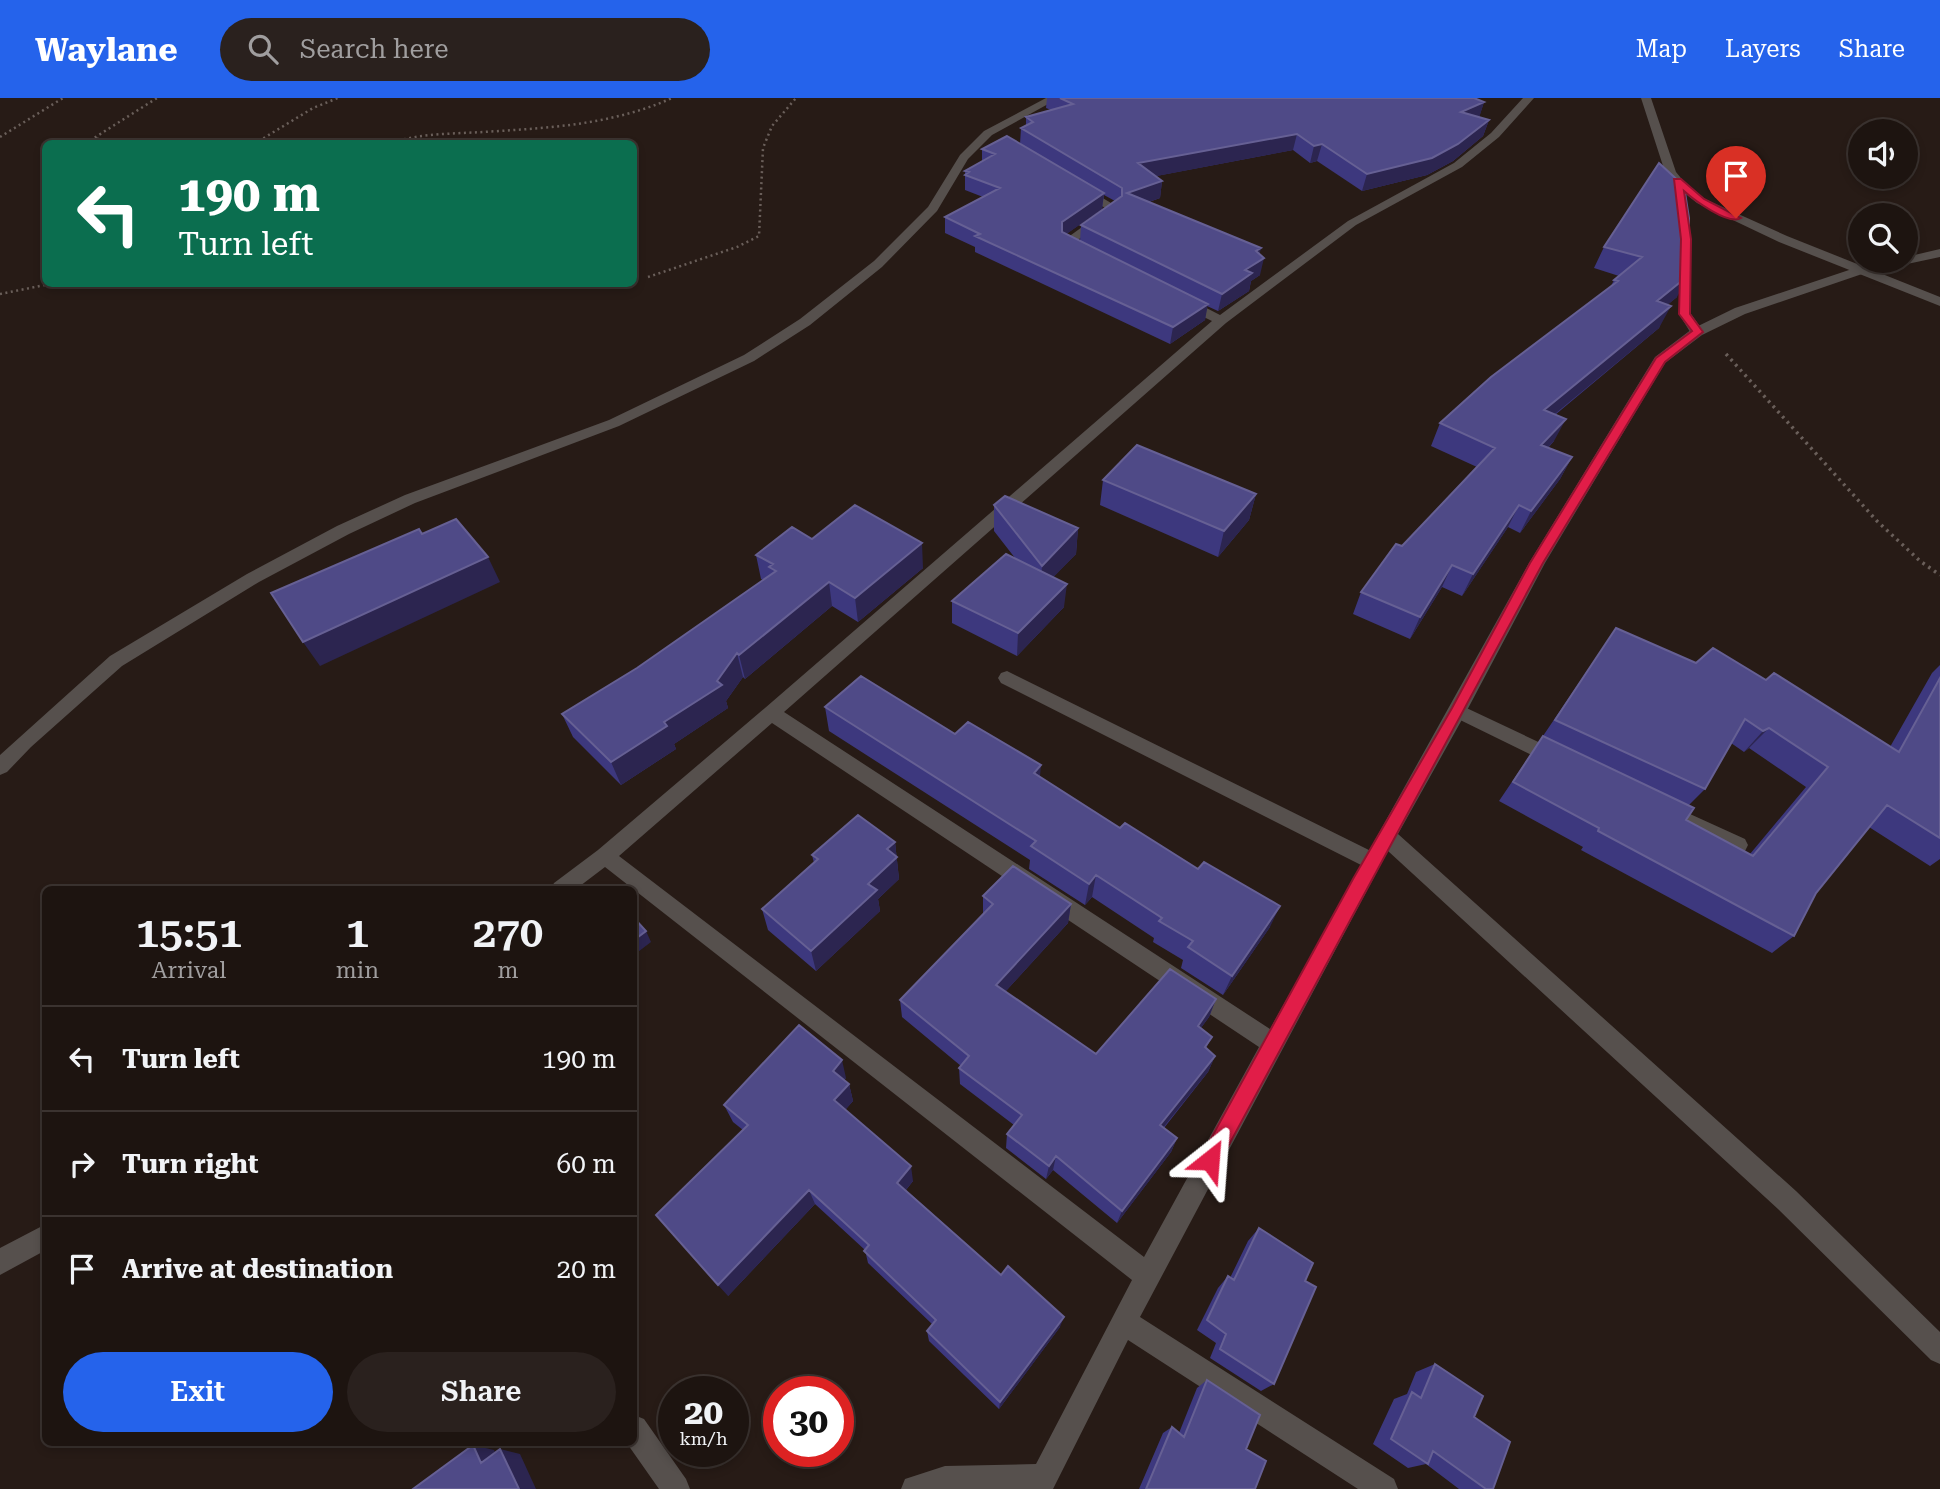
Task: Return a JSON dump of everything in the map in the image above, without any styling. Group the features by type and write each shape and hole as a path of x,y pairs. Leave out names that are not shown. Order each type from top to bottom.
{"street":[{"path":"0,767 24,742 116,661 253,578 343,530 410,499 614,423 760,351 805,322 878,264 933,209 964,157 1054,98"},
{"path":"565,886 605,856 771,713 1221,320 1352,223 1458,165 1495,135 1529,98"},
{"path":"1646,98 1671,172 1695,197 1713,208 1848,264"},
{"path":"1678,181 1679,200"},
{"path":"1069,182 1115,209 1066,243 1090,254"},
{"path":"1686,239 1685,314 1698,332"},
{"path":"1918,258 1940,253"},
{"path":"915,1489 945,1480 1040,1484 1147,1276 1372,861 1458,711 1537,563 1660,360 1698,332 1740,311 1853,273"},
{"path":"1869,273 1940,302"},
{"path":"1173,296 1221,320"},
{"path":"1007,678 1372,861"},
{"path":"1458,711 1580,769"},
{"path":"771,713 1272,1043"},
{"path":"1665,810 1738,845"},
{"path":"1386,836 1787,1200 1940,1351"},
{"path":"605,856 1147,1276"},
{"path":"0,1262 42,1238"},
{"path":"1123,1322 1384,1489"},
{"path":"637,1433 676,1489"}],"path":[{"path":"0,137 63,98"},
{"path":"103,140 94,138 158,98"},
{"path":"261,140 313,108 338,98"},
{"path":"404,140 421,136 546,128 594,121 623,115 672,98"},
{"path":"648,277 737,247 759,236 763,148 772,126 796,98"},
{"path":"0,294 42,286"},
{"path":"1698,332 1732,359 1877,521 1920,562 1940,575"}],"building":[{"path":"1060,98 1474,98 1484,102 1461,112 1489,120 1458,144 1432,158 1367,174 1322,144 1314,146 1297,134 1138,163 1162,181 1127,193 1261,248 1256,251 1264,258 1245,270 1252,273 1222,294 1081,225 1122,196 1122,188 1021,128 1033,122 1026,117 1073,104"},
{"path":"1007,136 1104,193 1062,222 1062,232 1208,304 1173,327 975,236 980,234 945,217 1000,188 965,175 969,172 965,171 995,154 982,149"},
{"path":"1659,163 1684,186 1689,218 1689,275 1657,301 1671,306 1544,410 1566,419 1541,445 1572,457 1531,511 1519,505 1473,574 1452,565 1420,617 1361,592 1396,544 1402,546 1495,448 1440,423 1491,377 1618,281 1614,280 1642,257 1604,247"},
{"path":"1137,445 1256,494 1224,531 1103,480"},
{"path":"1005,496 1078,528 1042,566 994,505"},
{"path":"855,505 922,543 855,598 829,582 739,655 737,653 717,681 722,685 664,722 667,726 611,762 562,714 637,668 776,571 769,567 773,564 756,555 792,527 812,539"},
{"path":"456,519 488,557 303,642 271,593 419,529 422,534"},
{"path":"1006,554 1067,584 1018,633 952,601"},
{"path":"1616,628 1696,663 1713,648 1766,680 1774,673 1899,752 1940,678 1940,838 1887,805 1816,893 1794,936 1598,831 1599,828 1513,782 1543,736 1694,808 1686,820 1753,856 1828,767 1769,728 1763,731 1745,719 1705,789 1555,720"},
{"path":"861,676 955,734 968,722 1041,765 1034,773 1120,828 1125,823 1198,869 1204,862 1280,906 1232,976 1188,947 1193,941 1159,921 1162,918 1096,875 1089,884 1031,846 1036,841 825,707"},
{"path":"858,815 895,842 887,849 897,857 868,884 877,890 811,951 762,909 818,859 812,855"},
{"path":"1013,866 1071,904 996,985 1096,1054 1170,969 1216,999 1198,1026 1212,1037 1205,1047 1215,1056 1160,1125 1177,1138 1122,1211 1056,1156 1049,1166 1007,1134 1022,1115 959,1068 969,1056 900,1000 993,904 983,896"},
{"path":"637,921 646,931 637,938"},
{"path":"799,1025 842,1060 833,1071 849,1084 834,1100 911,1166 897,1183 1001,1275 1008,1266 1064,1317 1000,1402 927,1331 936,1320 864,1251 869,1245 809,1190 718,1285 656,1215 748,1125 724,1105"},
{"path":"1259,1228 1313,1263 1305,1281 1316,1287 1274,1384 1220,1349 1226,1334 1207,1320 1228,1276 1234,1280"},
{"path":"1435,1364 1483,1396 1474,1417 1510,1442 1493,1489 1486,1489 1433,1451 1428,1464 1391,1439 1412,1392 1421,1398"},
{"path":"1207,1380 1260,1415 1246,1449 1266,1461 1255,1489 1146,1489 1172,1427 1184,1437"},
{"path":"473,1446 481,1463 500,1449 519,1489 413,1489"}],"route":[{"path":"1210,1160 1537,563 1660,360 1698,332 1685,314 1686,239 1678,181 1701,201 1736,218"}]}
